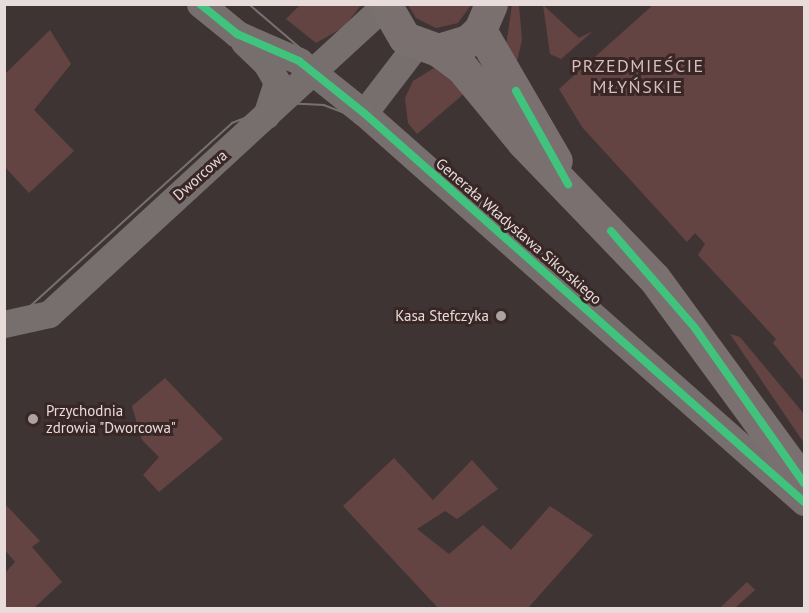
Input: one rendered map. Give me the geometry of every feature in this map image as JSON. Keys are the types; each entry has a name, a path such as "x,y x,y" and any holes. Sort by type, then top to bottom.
{"street":[{"name":"Generała Władysława Sikorskiego","path":"200,4 226,26 312,71 364,113 804,502"},
{"path":"385,5 395,29 464,69 523,142 568,184 654,278 747,401 804,483"},
{"name":"Dworcowa","path":"4,324 49,314 385,5"},
{"path":"364,113 427,47 453,48 486,17 568,184"},
{"path":"226,26 275,77 276,94 263,118"}],"shaded area":[{"path":"300,5 361,5 344,27 316,43 286,19"},
{"path":"408,5 471,5 458,23 436,28 416,18"},
{"path":"512,5 519,5 522,40 517,61 506,46"},
{"path":"543,5 579,38 593,31 561,59 550,54"},
{"path":"653,5 804,5 804,381 773,343 776,339 698,255 705,244 695,233 687,242 582,127 559,89"},
{"path":"50,30 71,64 34,110 74,151 29,193 5,167 5,74"},
{"path":"434,68 466,92 417,134 408,123 405,98 413,81"},
{"path":"730,334 740,337 804,414 804,443"},
{"path":"165,378 223,439 159,492 143,475 159,457 142,440 132,406"},
{"path":"394,458 433,500 472,460 498,489 457,519 445,511 417,529 449,554 483,525 511,550 550,506 593,535 528,608 438,608 343,506"},
{"path":"5,504 40,541 32,547 62,582 34,608 5,608 5,573 15,562 5,550"},
{"path":"747,582 755,590 735,608 720,608"}],"tram line":[{"path":"221,4 406,157 804,512"},
{"path":"249,4 572,280 804,490"},
{"path":"4,330 232,123 284,103 324,105 353,116"}],"cycle path":[{"path":"200,4 237,34 299,61 364,113 804,502"},
{"path":"516,91 568,184"},
{"path":"611,231 695,328 804,483"}],"place":[{"name":"Kasa Stefczyka","path":"501,316"},
{"name":"Przychodnia zdrowia \"Dworcowa\"","path":"33,419"}],"district":[{"name":"PRZEDMIEŚCIE MŁYŃSKIE","path":"638,77"}]}
